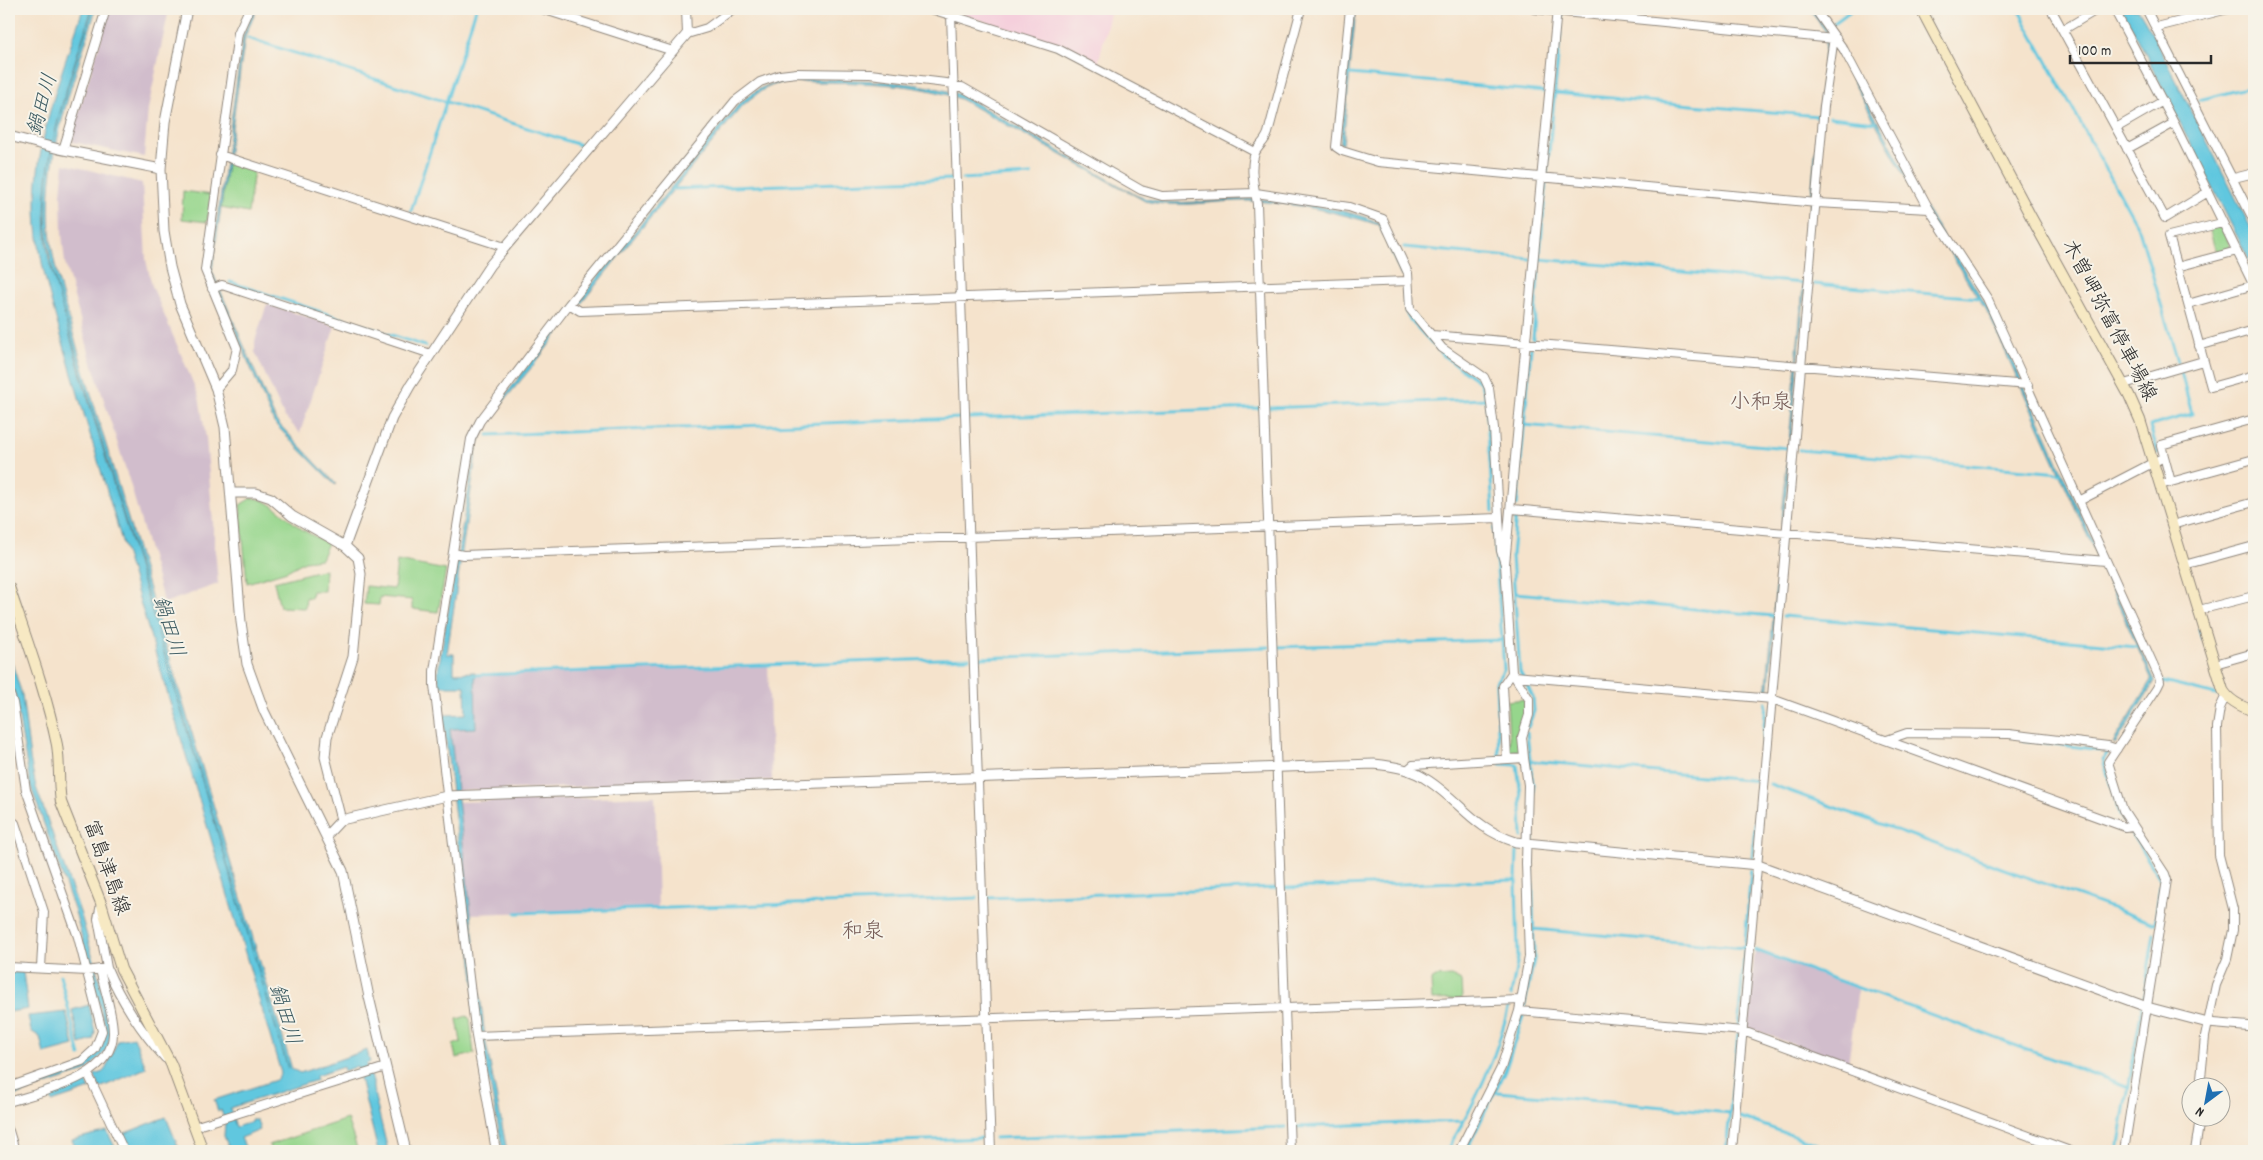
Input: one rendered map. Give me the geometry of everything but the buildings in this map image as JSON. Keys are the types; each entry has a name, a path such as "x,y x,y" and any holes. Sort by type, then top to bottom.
{"main road":[{"name":"木曽岬弥富停車場線","path":"1921,9 2026,207 2124,384 2140,420 2226,696"},
{"name":"富島津島線","path":"9,587 42,689 57,746 59,789 62,802 101,903 121,969 171,1064 203,1151"},
{"path":"2226,696 2254,711"}],"street":[{"path":"61,149 106,9"},
{"path":"187,9 165,122 161,169 164,231 170,267 180,304 216,390 225,426 241,622 247,664 264,711 343,871 406,1151"},
{"path":"216,390 232,370 237,348 216,287 205,270 224,156 238,33 249,9"},
{"path":"542,9 673,51"},
{"path":"686,9 687,34"},
{"path":"345,546 392,418 431,354 490,265 687,34 706,28 733,9"},
{"path":"931,9 1058,49 1255,152"},
{"path":"1290,1151 1260,287 1256,198 1252,184 1255,152 1265,143 1301,9"},
{"path":"1350,9 1336,147 1342,151 1378,162 1813,202 1926,209"},
{"path":"1534,9 1825,37 1834,40"},
{"path":"1815,9 1834,40 1926,209 1987,298 2024,386 2079,501 2102,561 2160,682 2108,762 2123,810 2167,880 2144,1005 2124,1151"},
{"path":"2051,9 2165,218 2208,192"},
{"path":"2063,30 2098,9"},
{"path":"2114,9 2174,122 2254,286 2188,304"},
{"path":"2146,9 2234,178 2254,221"},
{"path":"2157,27 2228,9"},
{"path":"1505,564 1512,509 1557,10"},
{"path":"951,15 991,1151"},
{"path":"1732,1151 1758,866 1813,202 1834,40"},
{"path":"496,1151 452,796 434,671 457,554 468,451 476,429 571,305 735,101 751,87 770,78 797,73 870,74 954,90 962,88 1141,190 1162,196 1256,198 1349,207 1383,219 1408,273 1410,309 1442,348 1478,373 1487,382 1494,428 1501,551 1505,564 1517,676 1529,699 1529,715 1522,737 1528,785 1528,845 1526,863 1529,957 1519,1011 1501,1068 1459,1151"},
{"path":"2116,128 2163,101"},
{"path":"2127,149 2174,122"},
{"path":"9,136 61,149 161,169"},
{"path":"224,156 505,248"},
{"path":"2234,178 2254,173"},
{"path":"2222,222 2169,236 2211,386 2254,375"},
{"path":"2177,267 2236,250"},
{"path":"571,305 580,311 1408,281"},
{"path":"216,287 431,354"},
{"path":"2199,346 2254,330"},
{"path":"1432,335 2024,386"},
{"path":"2124,384 2203,361"},
{"path":"2171,482 2161,445 2254,419"},
{"path":"2079,501 2164,458"},
{"path":"2160,485 2254,460"},
{"path":"231,493 256,493 271,498 299,520 345,546 358,558 361,574 353,657 327,737 326,758 341,820"},
{"path":"2172,525 2254,502"},
{"path":"1512,509 2102,561"},
{"path":"457,554 1498,518"},
{"path":"2184,566 2254,546"},
{"path":"2199,610 2254,596"},
{"path":"2215,664 2254,653"},
{"path":"1507,759 1504,686 1517,676 1772,699 2125,827 2132,826"},
{"path":"9,692 26,790 78,936 102,1031 95,1049 82,1061 9,1087"},
{"path":"2201,1078 2208,1023 2216,985 2227,959 2234,930 2233,909 2219,855 2217,727 2220,708 2226,696"},
{"path":"1887,740 1907,733 2009,734 2108,746 2117,749"},
{"path":"1407,770 1413,765 1524,758"},
{"path":"326,836 341,820 452,796 1374,764 1407,770 1428,780 1485,829 1506,839 1528,845 1758,866 2144,1005 2208,1023 2254,1027"},
{"path":"15,823 44,912 41,968"},
{"path":"9,1102 88,1074 107,1055 112,1040 112,1021 102,969 98,918 101,903"},
{"path":"9,967 87,971 102,969"},
{"path":"102,969 153,1045 171,1064"},
{"path":"481,1036 1521,1000"},
{"path":"1519,1011 1743,1031 2070,1151"},
{"path":"194,1127 358,1074 386,1067"},
{"path":"88,1074 124,1151"},
{"path":"2196,1151 2199,1128"},
{"path":"9,1131 15,1151"}],"shaded area":[{"path":"110,9 169,9 148,109 144,157 73,142 72,134"},
{"path":"945,9 1111,9 1098,64 1060,45"},
{"path":"64,164 142,183 146,260 152,286 199,397 206,438 218,584 164,603 130,483 90,356 65,263 61,194"},
{"path":"267,304 335,326 300,433 284,416 255,352 255,341"},
{"path":"768,665 772,780 456,791 450,728 476,727 475,675"},
{"path":"655,796 658,909 471,914 458,802"},
{"path":"1755,950 1858,988 1848,1065 1747,1027"}],"green space":[{"path":"227,162 254,170 248,213 221,208"},
{"path":"183,191 212,195 207,222 182,219"},
{"path":"2221,227 2231,247 2216,253 2209,228"},
{"path":"251,498 265,501 272,505 303,530 328,543 321,559 305,561 287,571 247,583 240,505"},
{"path":"397,561 446,570 438,612 412,609 412,600 380,597 379,605 364,604 366,586 394,589"},
{"path":"325,569 324,591 312,591 311,598 306,597 305,608 280,607 274,582"},
{"path":"1526,699 1527,714 1519,736 1522,755 1512,756 1510,753 1507,701"},
{"path":"1451,976 1461,981 1462,999 1432,1000 1431,980 1436,977"},
{"path":"467,1016 470,1019 474,1054 456,1058 453,1045 461,1042 457,1019"},
{"path":"347,1119 358,1151 271,1151 269,1145"}],"water":[{"path":"83,9 92,9 72,70 63,101 55,132 48,179 58,124 74,66 93,9 96,9 61,123 51,182 49,212 51,242 61,290 292,1069 300,1073 367,1050 370,1062 366,1064 373,1081 373,1089 388,1151 378,1151 357,1066 344,1071 343,1067 316,1076 317,1080 230,1108 236,1127 251,1122 251,1120 257,1120 260,1130 241,1138 247,1151 230,1151 224,1136 225,1122 221,1110 218,1111 214,1100 276,1080 281,1073 72,374 42,264 37,227 38,171 42,143 56,89","holes":["47,186 46,212 50,258 62,307 49,260 45,227","62,307 288,1068 80,372"]},
{"path":"254,9 257,9 245,36 212,271 276,421 335,485 274,423 210,271 243,36"},
{"path":"1354,9 1356,9 1343,144 1340,144"},
{"path":"1809,9 1813,9 1836,44 1923,204 1993,316 2155,681 2116,743 2113,743 2152,680 1990,317 1925,213 1831,41 1827,41 1768,695 1766,695 1826,32"},
{"path":"2121,9 2138,9 2151,31 2254,234 2254,270 2137,37"},
{"path":"794,79 879,81 921,85 961,95 1136,195 1148,199 1162,202 1191,202 1249,199 1298,203 1358,215 1382,226 1404,276 1401,276 1379,225 1316,209 1267,202 1238,201 1171,204 1145,201 960,99 944,94 892,85 794,82 777,84 767,88 742,106 614,262 504,401 481,437 477,449 447,654 454,654 454,673 475,672 476,728 450,729 485,1038 507,1151 503,1151 481,1039 443,715 466,714 465,686 439,686 438,671 477,440 493,411 574,306 739,104 764,87"},
{"path":"9,653 22,695 30,758 36,787 81,915 111,1030 107,1050 86,1071 9,1098 9,1093 57,1076 93,1058 102,1045 105,1026 76,915 30,784 17,707 9,673"},
{"path":"9,972 23,972 28,1009 9,1012"},
{"path":"89,1005 95,1032 93,1040 80,1044 72,1010"},
{"path":"66,1012 74,1046 44,1054 40,1037 31,1031 28,1016"},
{"path":"134,1037 146,1068 100,1088 94,1075 103,1072 106,1068 118,1040"},
{"path":"86,1080 90,1089 52,1102 48,1092"},
{"path":"166,1117 180,1151 130,1151 123,1134"},
{"path":"107,1131 117,1151 77,1151 72,1140"}],"waterway":[{"path":"411,211 476,9"},
{"path":"1833,24 1853,9"},
{"path":"2018,9 2139,229 2178,362"},
{"path":"1547,173 1562,15"},
{"path":"248,38 580,145"},
{"path":"1350,74 1545,92"},
{"path":"2199,100 2254,86"},
{"path":"1555,93 1818,116"},
{"path":"1830,117 1875,122"},
{"path":"962,179 1031,175"},
{"path":"674,189 953,179"},
{"path":"1533,339 1546,181"},
{"path":"1404,247 1530,259"},
{"path":"1540,259 1803,283"},
{"path":"230,282 425,346"},
{"path":"1814,284 1980,298"},
{"path":"1404,290 1406,312 1411,321 1445,357 1480,382 1486,399 1493,511"},
{"path":"1517,505 1531,348"},
{"path":"2158,453 2150,426 2192,414 2181,372"},
{"path":"1268,408 1486,399"},
{"path":"969,418 1260,408"},
{"path":"488,435 962,418"},
{"path":"1524,425 1788,448"},
{"path":"1799,450 2060,473"},
{"path":"1516,514 1512,556 1520,672 1533,697 1534,711 1528,727"},
{"path":"1494,528 1504,669 1496,682 1499,756"},
{"path":"1515,593 1773,616"},
{"path":"1783,616 2137,647"},
{"path":"2199,629 2202,639"},
{"path":"1276,647 1502,640"},
{"path":"979,658 1269,647"},
{"path":"475,675 969,658"},
{"path":"2163,682 2216,695"},
{"path":"1752,860 1766,703"},
{"path":"1527,733 1533,786 1533,840"},
{"path":"2023,740 2109,751 2103,759 2119,813 2124,822"},
{"path":"1532,761 1759,781"},
{"path":"1500,764 1517,765 1521,796 1522,837"},
{"path":"1770,784 2153,923"},
{"path":"2131,833 2161,880 2155,923"},
{"path":"1511,995 1518,958 1517,851"},
{"path":"1524,1008 1534,959 1532,851"},
{"path":"1738,1027 1751,870"},
{"path":"1284,888 1516,880"},
{"path":"986,898 1277,888"},
{"path":"516,913 977,898"},
{"path":"1533,929 1745,948"},
{"path":"2118,1151 2154,934"},
{"path":"1755,950 2129,1087"},
{"path":"60,975 80,1056"},
{"path":"1446,1151 1484,1081 1509,1005"},
{"path":"1466,1151 1505,1071 1523,1016"},
{"path":"1726,1151 1738,1034"},
{"path":"1498,1092 1730,1113"},
{"path":"1740,1117 1836,1151"},
{"path":"1294,1127 1463,1121"},
{"path":"995,1138 1286,1127"},
{"path":"610,1151 986,1138"}],"district":[{"name":"小和泉","path":"1761,404"},
{"name":"和泉","path":"863,933"}],"water label":[{"name":"鍋田川","path":"44,105"},
{"name":"鍋田川","path":"167,627"},
{"name":"鍋田川","path":"283,1015"}]}
